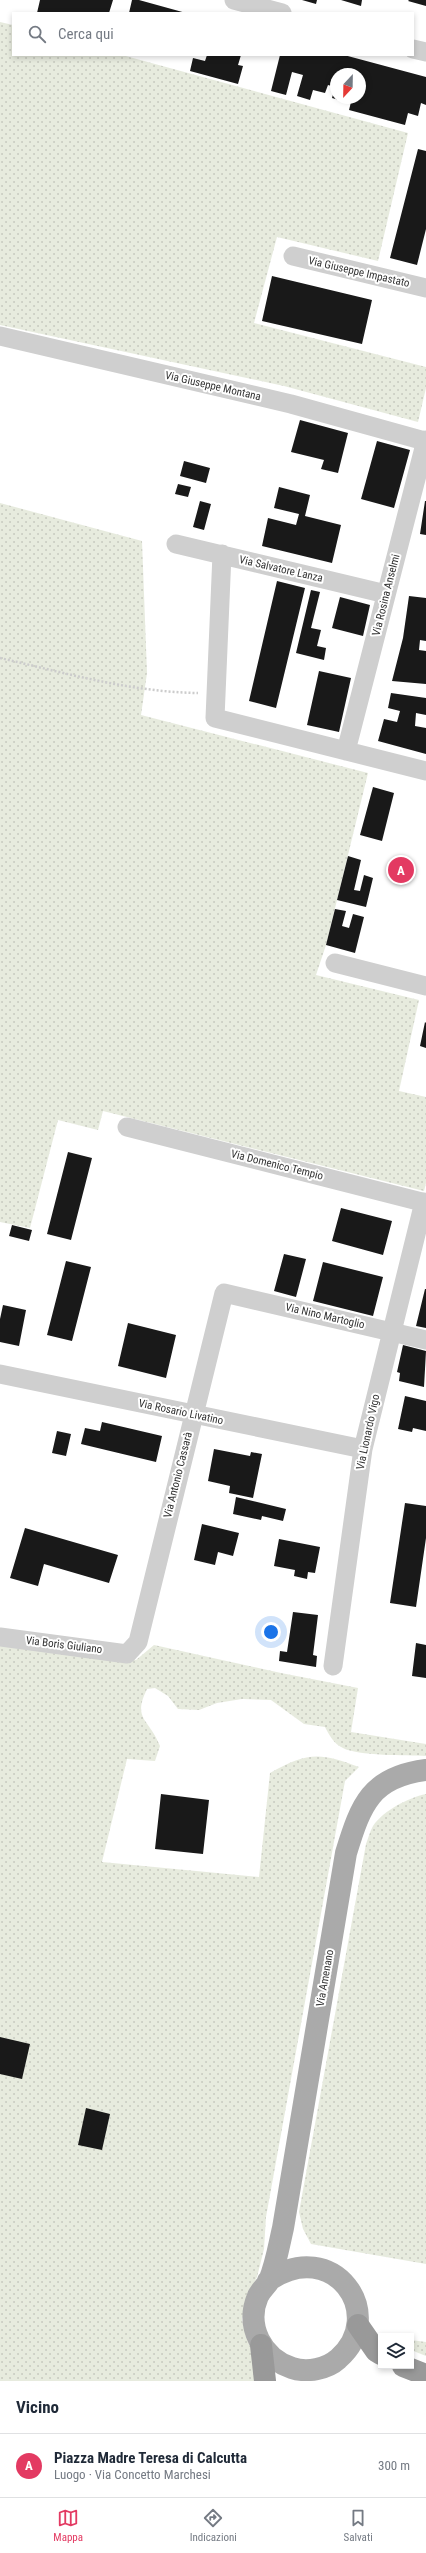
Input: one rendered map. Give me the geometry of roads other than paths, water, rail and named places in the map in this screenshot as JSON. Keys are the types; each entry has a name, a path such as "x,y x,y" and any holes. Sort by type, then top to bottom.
{"highway":[{"path":"358,2325 378,2352"},
{"path":"261,2345 265,2381"},
{"path":"410,2369 426,2376"}],"main road":[{"name":"Via Amenano","path":"268,2281 283,2228 345,1860 356,1822 374,1791 389,1779 408,1773 426,1770"},
{"path":"283,2228 291,2246 309,2266"},
{"path":"309,2266 326,2270 340,2279 351,2292 357,2308 358,2325 354,2338 347,2350 337,2360 302,2375 270,2356 261,2345 255,2329 254,2312 258,2295 268,2281 282,2271 296,2267 309,2266"},
{"path":"331,2381 337,2360"}],"street":[{"path":"234,0 278,12"},
{"path":"414,49 426,52"},
{"name":"Via Giuseppe Impastato","path":"292,256 426,288"},
{"name":"Via Giuseppe Montana","path":"0,336 290,404 426,440"},
{"name":"Via Rosina Anselmi","path":"346,751 386,594 422,475 426,440"},
{"name":"Via Salvatore Lanza","path":"176,544 386,594"},
{"path":"222,554 215,718 426,771"},
{"path":"335,963 426,986"},
{"name":"Via Domenico Tempio","path":"127,1127 425,1202"},
{"name":"Via Lionardo Vigo","path":"333,1666 363,1449 391,1332 425,1202"},
{"name":"Via Nino Martoglio","path":"224,1293 426,1340"},
{"name":"Via Antonio Cassarà","path":"127,1654 138,1642 192,1414 224,1293"},
{"name":"Via Rosario Livatino","path":"0,1374 363,1449"},
{"name":"Via Boris Giuliano","path":"0,1637 127,1654"}],"place":[{"name":"Piazza Madre Teresa di Calcutta","path":"401,870"}]}
